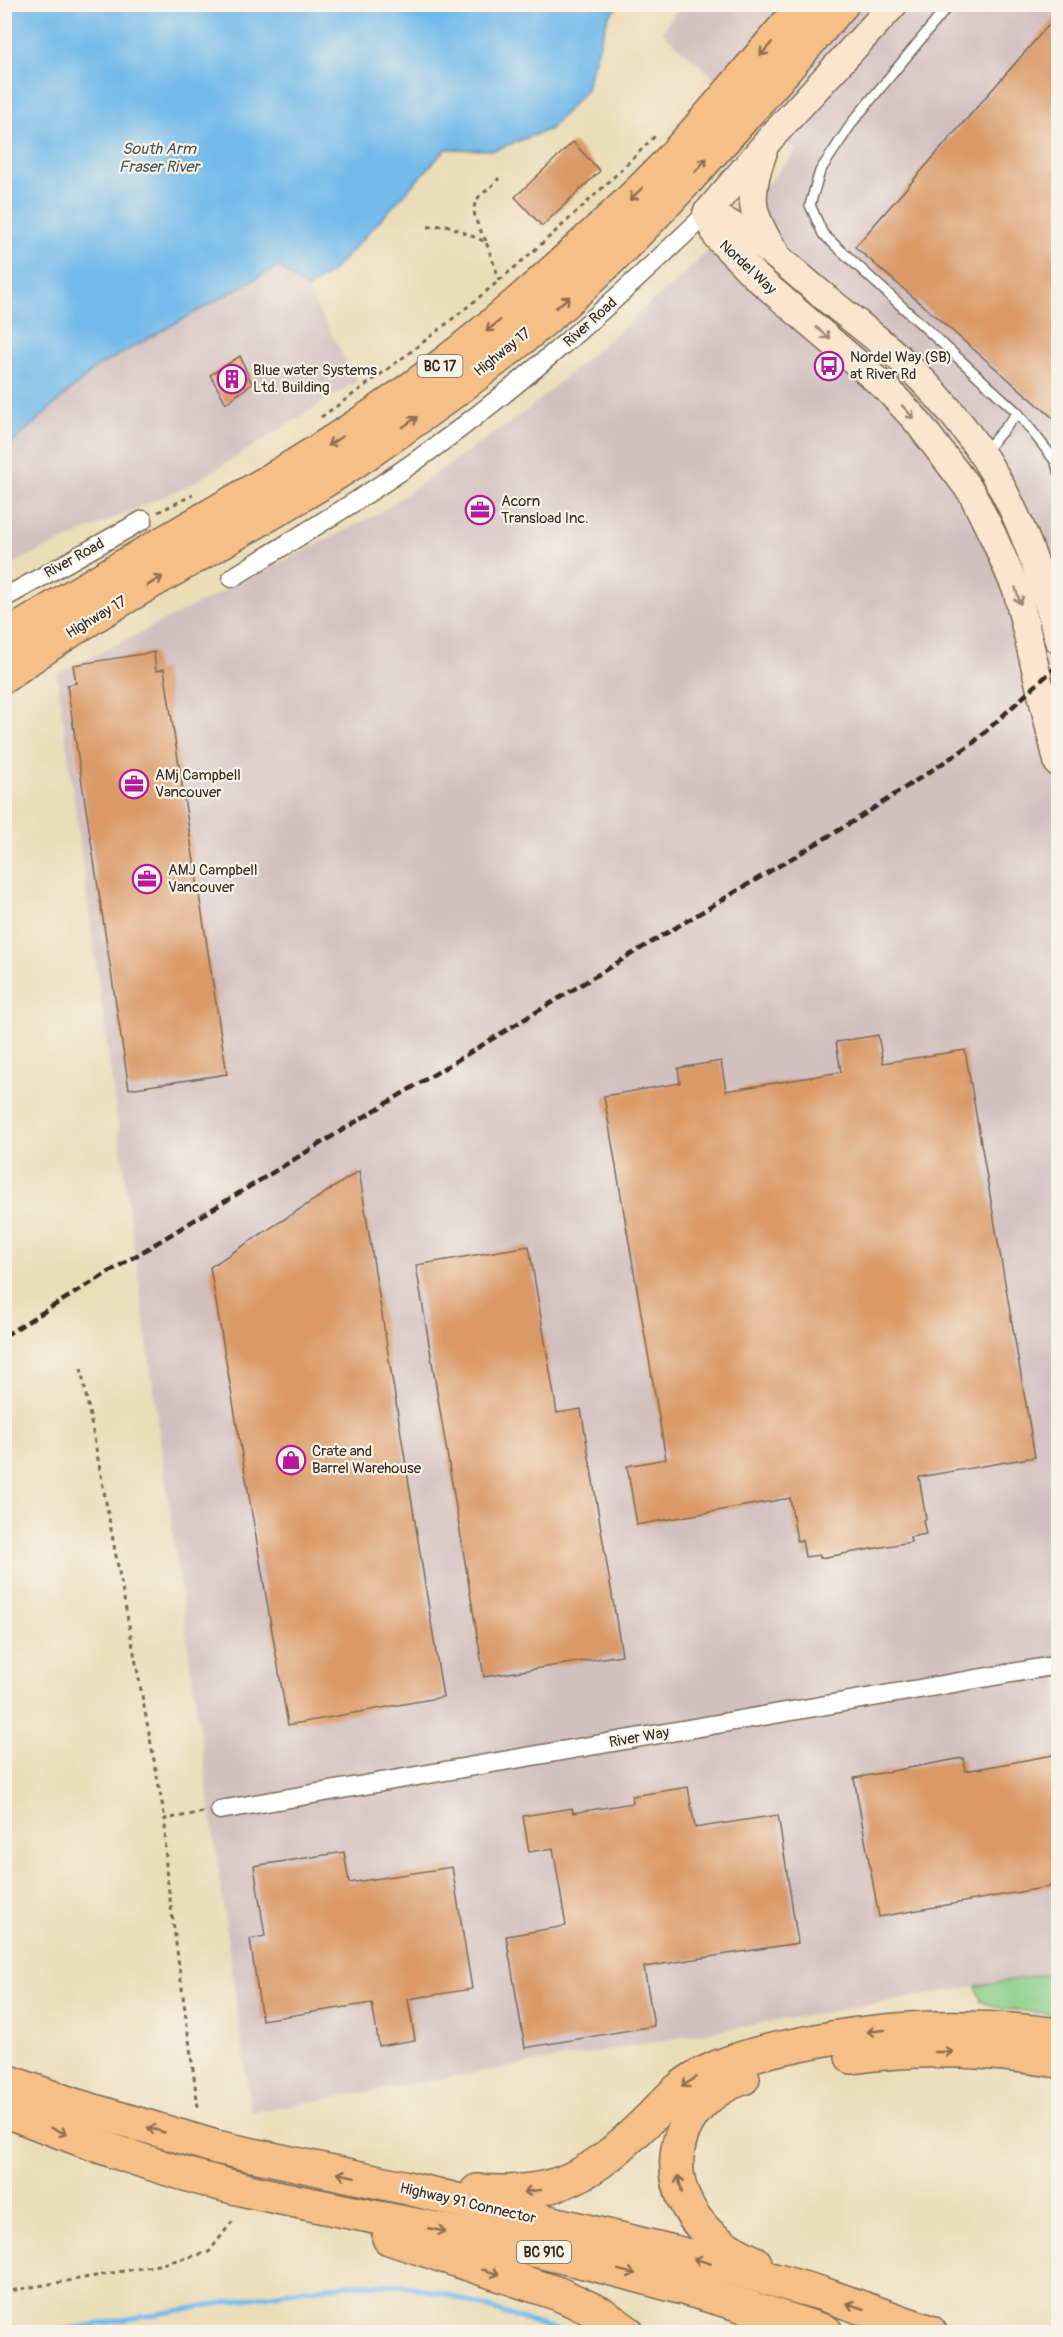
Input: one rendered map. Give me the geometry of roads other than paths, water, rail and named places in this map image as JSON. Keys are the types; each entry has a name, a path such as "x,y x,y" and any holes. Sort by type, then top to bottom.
{"highway":[{"name":"Highway 17","path":"4,639 348,433 469,345 514,309 672,158 805,4"},
{"name":"Highway 17","path":"4,676 69,633 279,508 369,451 505,350 579,289 687,181 842,4"},
{"name":"BC 17","path":"4,695 69,633"},
{"path":"403,2187 506,2193 544,2189 564,2183 598,2164 618,2149 670,2096 688,2082 717,2067 777,2049 854,2034 907,2029 979,2028 1059,2035"},
{"path":"820,2293 737,2254 710,2236 693,2216 680,2184 678,2150 686,2123 705,2098 722,2086 741,2079 786,2067 857,2056 914,2051 976,2052 1059,2061"},
{"name":"Highway 91 Connector","path":"4,2080 71,2104 227,2150 403,2187 674,2252 820,2293 930,2332"},
{"name":"Highway 91 Connector","path":"4,2110 118,2153 256,2193 523,2247 602,2266 676,2285 826,2332"},
{"path":"256,2193 559,2294 602,2314 627,2332"}],"street":[{"name":"River Road","path":"232,578 389,479 445,440 565,345 707,213 767,143 894,4"},
{"path":"767,143 753,189 755,214 759,227 782,262"},
{"name":"Nordel Way","path":"707,213 729,222 782,262 909,367 959,421 996,473 1023,529 1040,573 1059,639"},
{"name":"Nordel Way","path":"707,213 717,237 754,275 887,389 941,451 972,493 1017,591 1059,763"},
{"path":"941,451 954,452 965,459 983,485 1023,564 1040,573"},
{"name":"River Road","path":"4,598 143,520"},
{"name":"River Way","path":"220,1810 1059,1665"}],"lane":[{"path":"950,4 854,120 820,171 810,204 823,234 1018,413 1058,465"},
{"path":"982,454 1018,413"}],"water":[{"name":"South Arm Fraser River","path":"5,4 619,5 608,17 585,91 550,129 495,150 446,149 333,271 307,289 278,266 95,368 5,449"}],"waterway":[{"path":"51,2332 306,2289 359,2284 400,2285 442,2293 562,2332"}],"railway":[{"path":"4,1336 854,821 972,744 1058,665"}],"place":[{"name":"Nordel Way (SB) at River Rd","path":"829,366"},
{"name":"Blue water Systems Ltd. Building","path":"232,379"},
{"name":"Acorn Transload Inc.","path":"480,510"},
{"name":"AMj Campbell Vancouver","path":"134,784"},
{"name":"AMJ Campbell Vancouver","path":"147,879"},
{"name":"Crate and Barrel Warehouse","path":"291,1460"}]}
